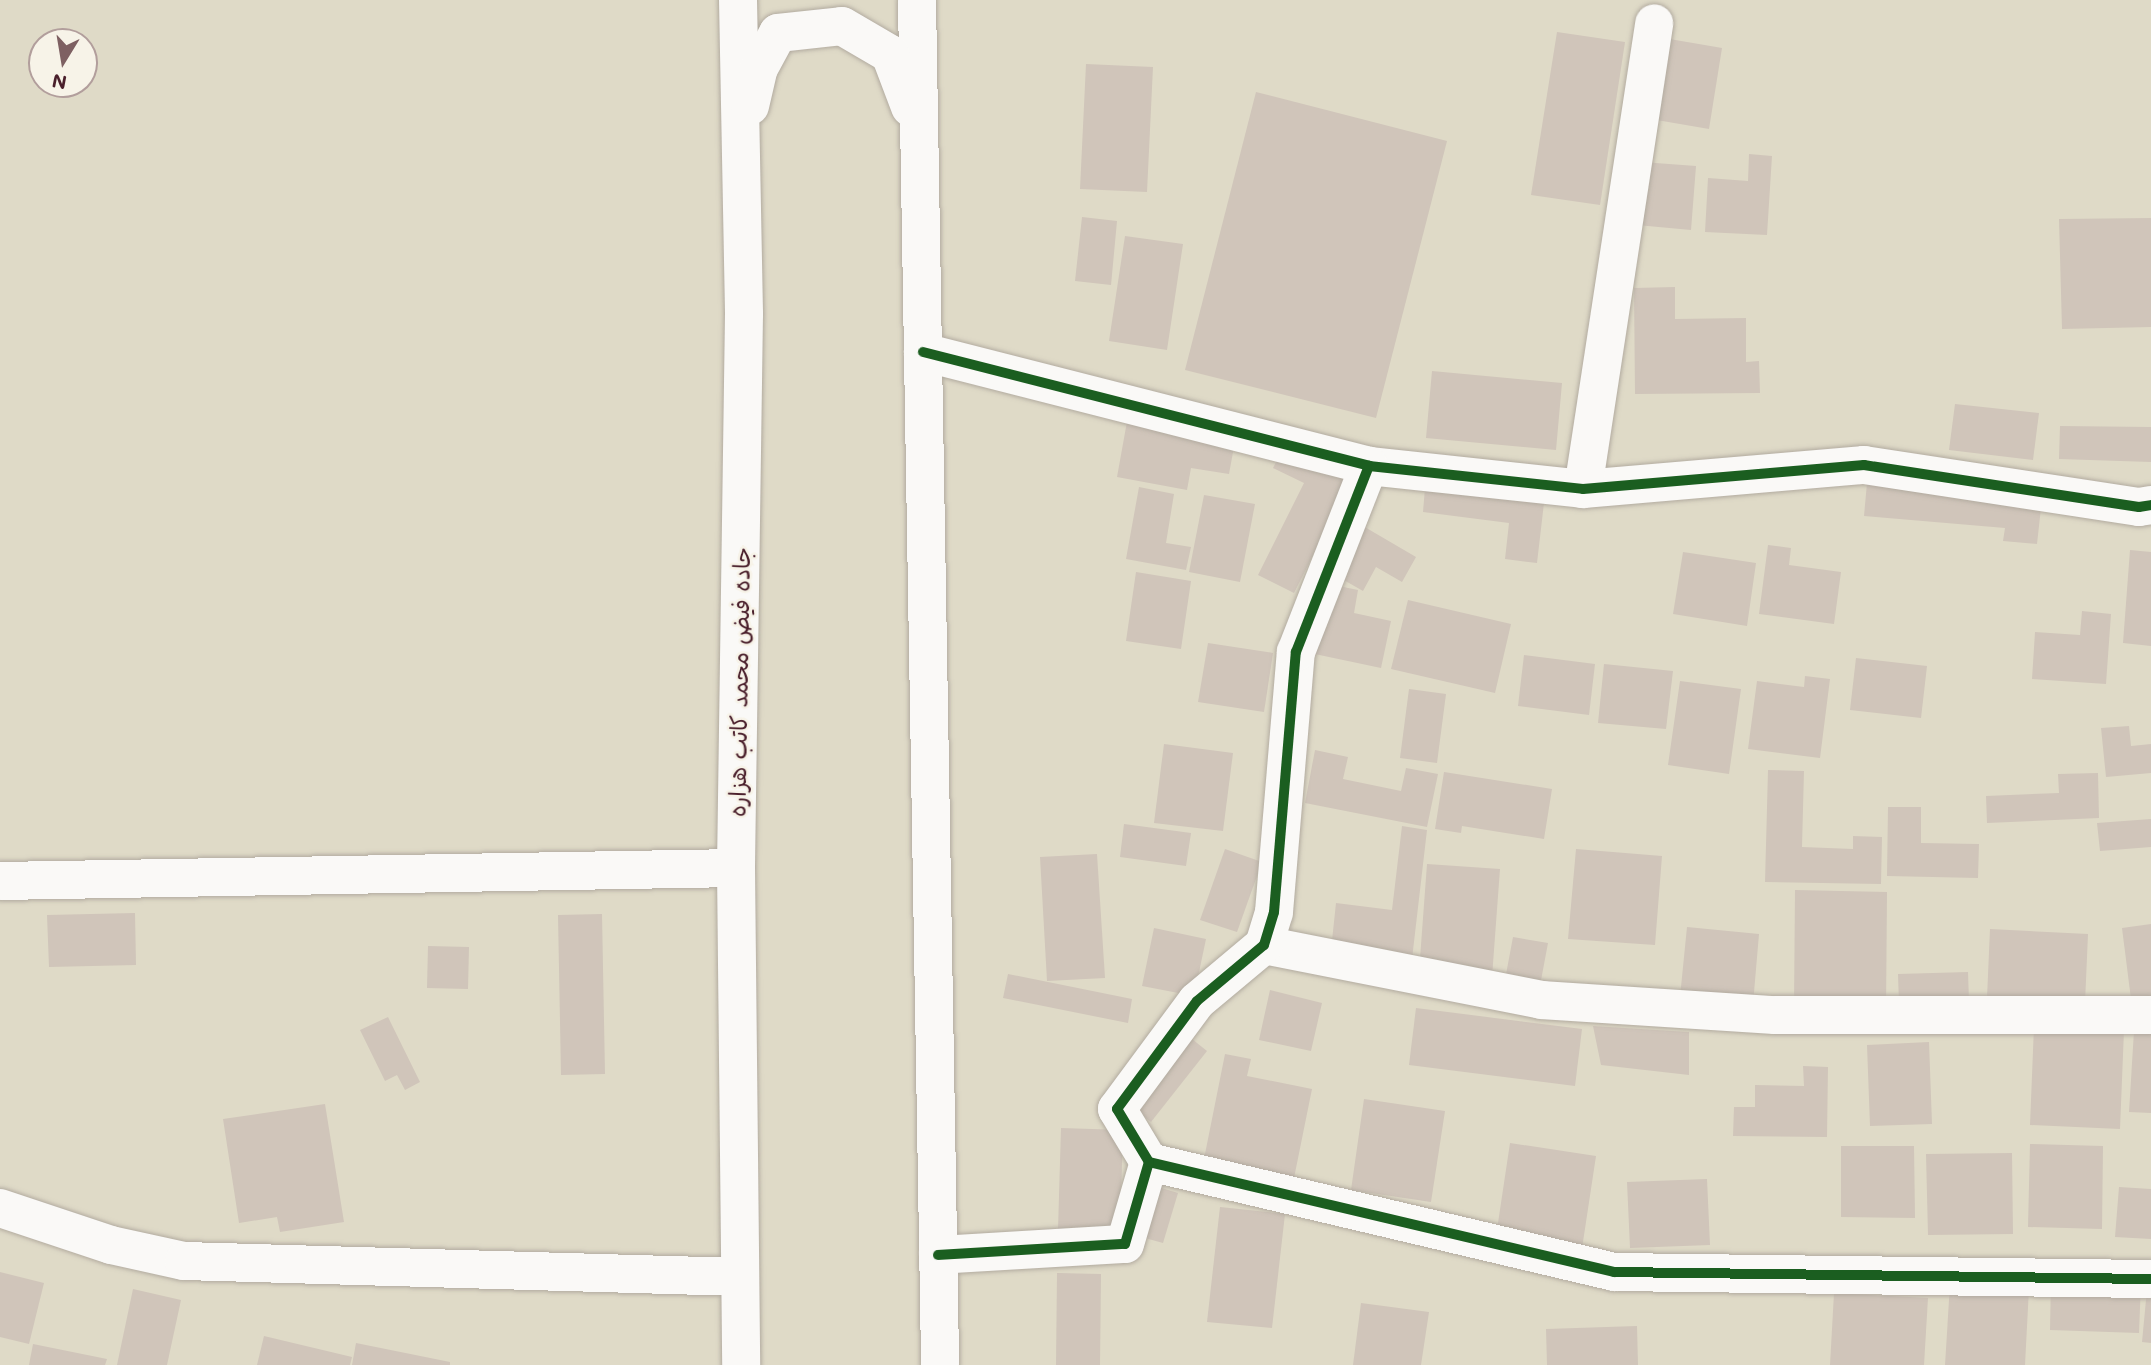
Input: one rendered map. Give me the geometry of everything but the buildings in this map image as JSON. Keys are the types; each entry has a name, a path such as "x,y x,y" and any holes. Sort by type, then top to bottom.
{"street":[{"name":"جاده فیض محمد کاتب هزاره","path":"738,0 744,314 736,868 741,1365"},
{"path":"918,0 940,1365"},
{"path":"1583,489 1654,23"},
{"path":"741,145 758,71 778,33 842,26 890,54 919,132"},
{"path":"923,352 1369,466 1583,489 1864,465 2139,507 2151,505"},
{"path":"1369,466 1296,652 1274,912 1264,945 1197,1001 1117,1108 1149,1162 1614,1272 2151,1279"},
{"path":"0,881 736,868"},
{"path":"1264,945 1541,1000 1775,1015 2151,1015"},
{"path":"938,1255 1125,1244 1149,1162"},
{"path":"0,1208 111,1245 184,1261 740,1277"}],"cycle path":[{"path":"923,352 1369,466 1583,489 1864,465 2139,507 2151,505"},
{"path":"938,1255 1125,1244 1149,1162 1117,1109 1197,1001 1264,945 1274,912 1296,652 1369,466"},
{"path":"1149,1162 1614,1272 2151,1279"}]}
